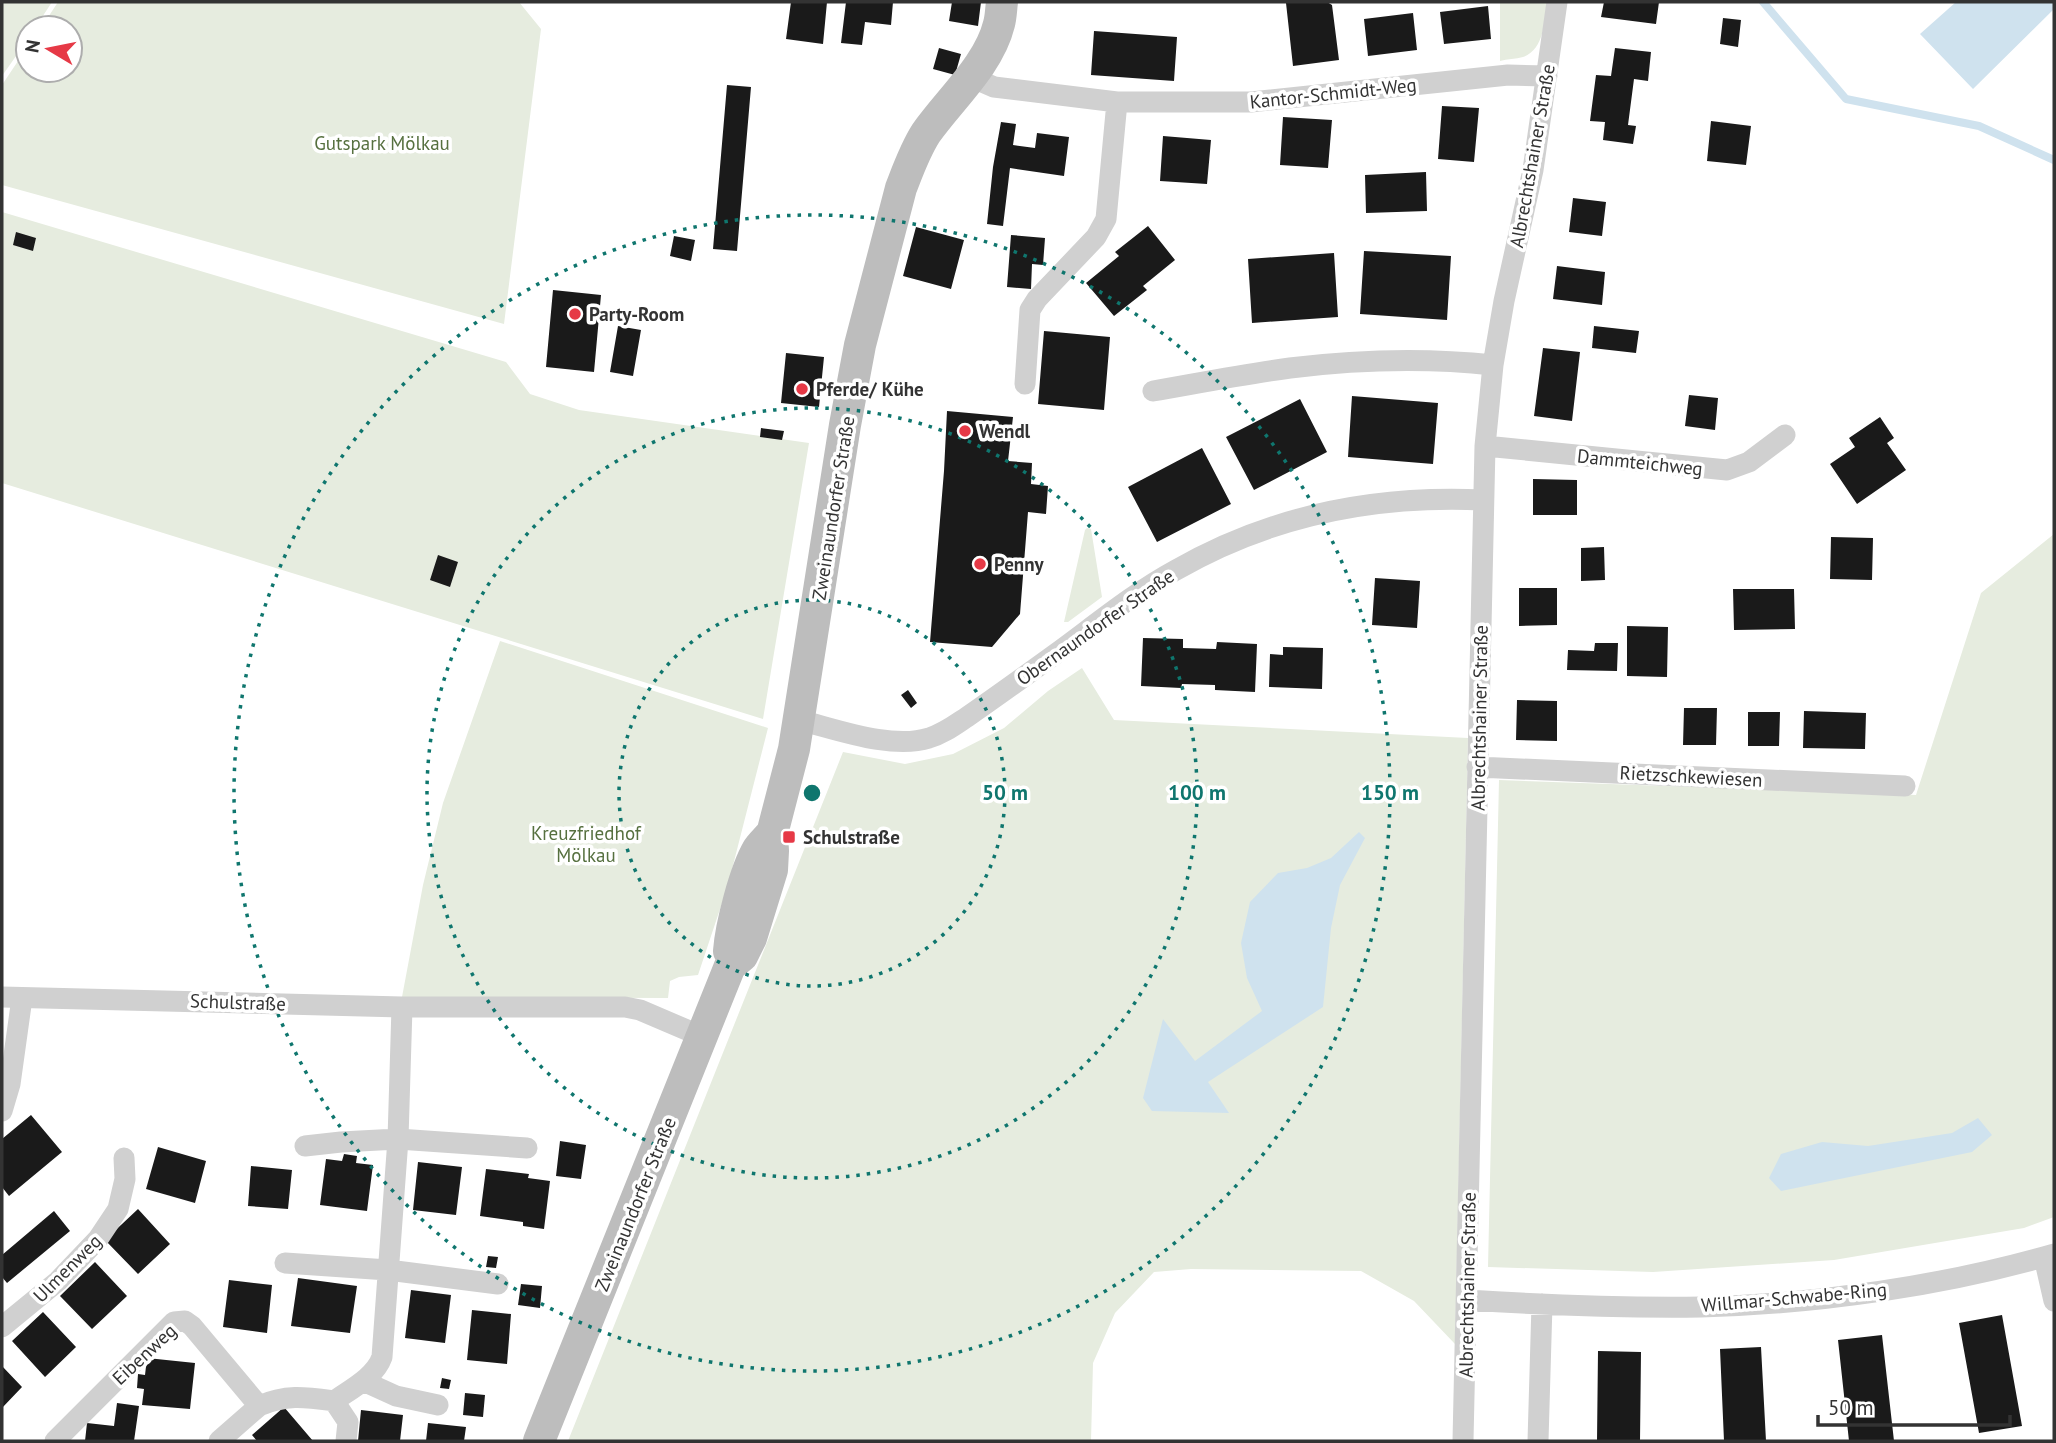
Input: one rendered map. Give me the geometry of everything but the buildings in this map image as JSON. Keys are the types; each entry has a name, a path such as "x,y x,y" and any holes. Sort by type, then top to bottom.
{"street":[{"name":"Zweinaundorfer Straße","path":"540,1441 730,966 729,948 743,890 758,848 772,834 799,720 860,345 901,188 910,163 925,135 971,77 992,42 999,24 1002,2"},
{"name":"Albrechtshainer Straße","path":"1463,1441 1485,446 1493,365 1504,301 1534,170 1557,2"},
{"name":"Kantor-Schmidt-Weg","path":"971,77 994,87 1118,102 1251,102 1508,75 1548,76"},
{"path":"1025,384 1030,310 1037,299 1096,237 1106,219 1118,102"},
{"path":"1153,391 1291,368 1372,362 1493,365"},
{"name":"Dammteichweg","path":"1485,446 1727,470 1749,462 1785,435"},
{"name":"Obernaundorfer Straße","path":"799,720 887,741 912,742 927,739 967,717 1141,591 1178,568 1246,536 1293,519 1329,510 1409,500 1483,500"},
{"name":"Rietzschkewiesen","path":"1477,767 1905,786"},
{"name":"Schulstraße","path":"2,1111 10,1084 12,998 402,1007 625,1007 640,1010 701,1036"},
{"path":"219,1441 259,1406 276,1398 306,1397 334,1401 363,1381 382,1357 398,1139 402,1007"},
{"path":"305,1146 398,1139 527,1148"},
{"name":"Ulmenweg","path":"2,1326 58,1281 98,1239 118,1209 125,1179 124,1158"},
{"name":"Willmar-Schwabe-Ring","path":"1467,1300 1702,1307 1816,1299 1933,1282 2049,1256 2054,1301"},
{"path":"285,1263 388,1270 498,1284"},
{"path":"1538,1441 1542,1304"},
{"name":"Eibenweg","path":"55,1441 174,1322 185,1321 192,1326 259,1406"},
{"path":"363,1381 396,1396 438,1405"},
{"path":"334,1401 348,1422 346,1441"}],"green space":[{"path":"2,2 52,2 44,14 14,14 14,59 2,76"},
{"name":"Gutspark Mölkau","path":"58,2 519,2 541,29 504,324 2,185 2,85 14,67 14,84 84,84 84,14 50,14"},
{"path":"1500,2 1547,2 1539,41 1530,53 1523,57 1500,61"},
{"path":"2,212 506,362 530,394 579,410 809,443 763,719 2,483"},
{"path":"1091,529 1102,597 1068,622 1064,622 1085,530"},
{"path":"2054,534 2054,1217 2024,1228 1834,1260 1653,1272 1488,1267 1499,780 1916,795 1981,593"},
{"name":"Kreuzfriedhof Mölkau","path":"500,641 768,728 728,885 698,975 670,981 668,998 402,997 423,885 443,803"},
{"path":"1082,668 1114,720 1468,738 1455,1344 1414,1301 1361,1271 1191,1269 1154,1272 1115,1313 1093,1363 1091,1441 568,1441 843,752 905,764 953,754 1004,728 1048,691"}],"water":[{"path":"1956,2 2054,2 2054,9 1973,89 1920,34"},
{"path":"1359,832 1365,838 1340,885 1331,928 1323,1007 1208,1082 1229,1113 1152,1111 1143,1098 1163,1019 1195,1061 1262,1011 1247,978 1241,943 1250,902 1278,873 1307,868 1331,858"},
{"path":"1978,1118 1992,1135 1972,1152 1781,1191 1769,1178 1781,1154 1822,1142 1868,1146 1952,1133"}],"waterway":[{"path":"1763,2 1846,99 1979,126 2054,160"}],"place":[{"name":"Party-Room","path":"575,314"},
{"name":"Pferde/ Kühe","path":"802,389"},
{"name":"Wendl","path":"965,431"},
{"name":"Penny","path":"980,564"},
{"name":"Schulstraße","path":"789,837"}]}
